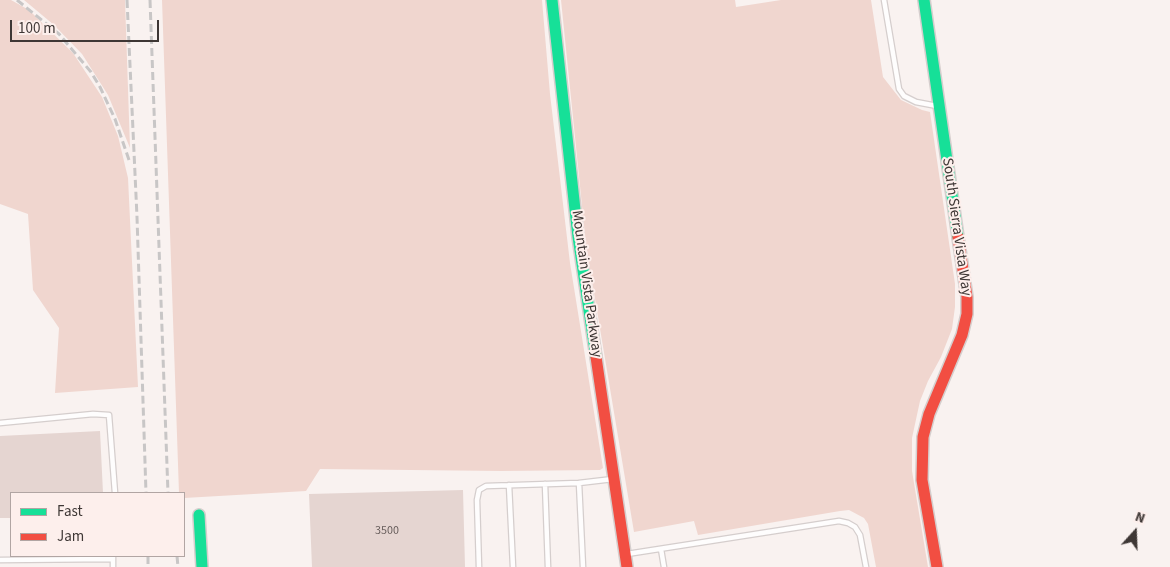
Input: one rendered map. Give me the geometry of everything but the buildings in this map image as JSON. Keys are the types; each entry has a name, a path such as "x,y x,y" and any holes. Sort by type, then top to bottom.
{"street":[{"name":"Mountain Vista Parkway","path":"552,0 578,237 627,567"},
{"name":"South Sierra Vista Way","path":"924,0 967,297 967,314 962,335 929,414 923,437 922,480 937,567"},
{"path":"199,515 202,567"}],"lane":[{"path":"884,0 899,89 904,96 916,102 939,106"},
{"path":"0,422 93,414 109,415 115,492"},
{"path":"479,567 477,500 479,490 486,486 579,483 614,479"},
{"path":"579,483 583,567"},
{"path":"545,484 548,567"},
{"path":"509,485 513,567"},
{"path":"625,554 838,521 855,527 860,535 866,567"},
{"path":"661,549 664,567"},
{"path":"0,560 113,558 113,567"}],"shaded area":[{"path":"0,0 11,0 29,10 73,53 102,97 118,136 128,178 138,387 55,393 59,328 33,290 28,214 0,204"},
{"path":"24,0 125,0 130,148 108,95 82,54 54,25"},
{"path":"162,0 542,0 550,94 570,263 603,468 600,470 501,471 320,469 306,491 185,498 185,492 179,492"},
{"path":"561,0 735,0 736,7 781,0 871,0 883,77 901,100 930,112 955,284 955,307 952,329 920,401 912,438 912,471 928,567 876,567 868,524 864,518 849,510 698,535 694,521 634,532 586,245"}],"railway":[{"path":"17,0 59,34 91,72 115,119 129,160"},
{"path":"127,0 137,217 146,492"},
{"path":"150,0 168,492"},
{"path":"148,557 148,567"},
{"path":"177,557 178,567"}],"traffic: fast":[{"path":"552,0 578,237 596,357"},
{"path":"924,0 958,237"},
{"path":"199,515 202,567"}],"traffic: jam":[{"path":"937,567 922,480 923,437 929,414 962,335 967,314 967,297 958,237"},
{"path":"596,357 627,567"}]}
